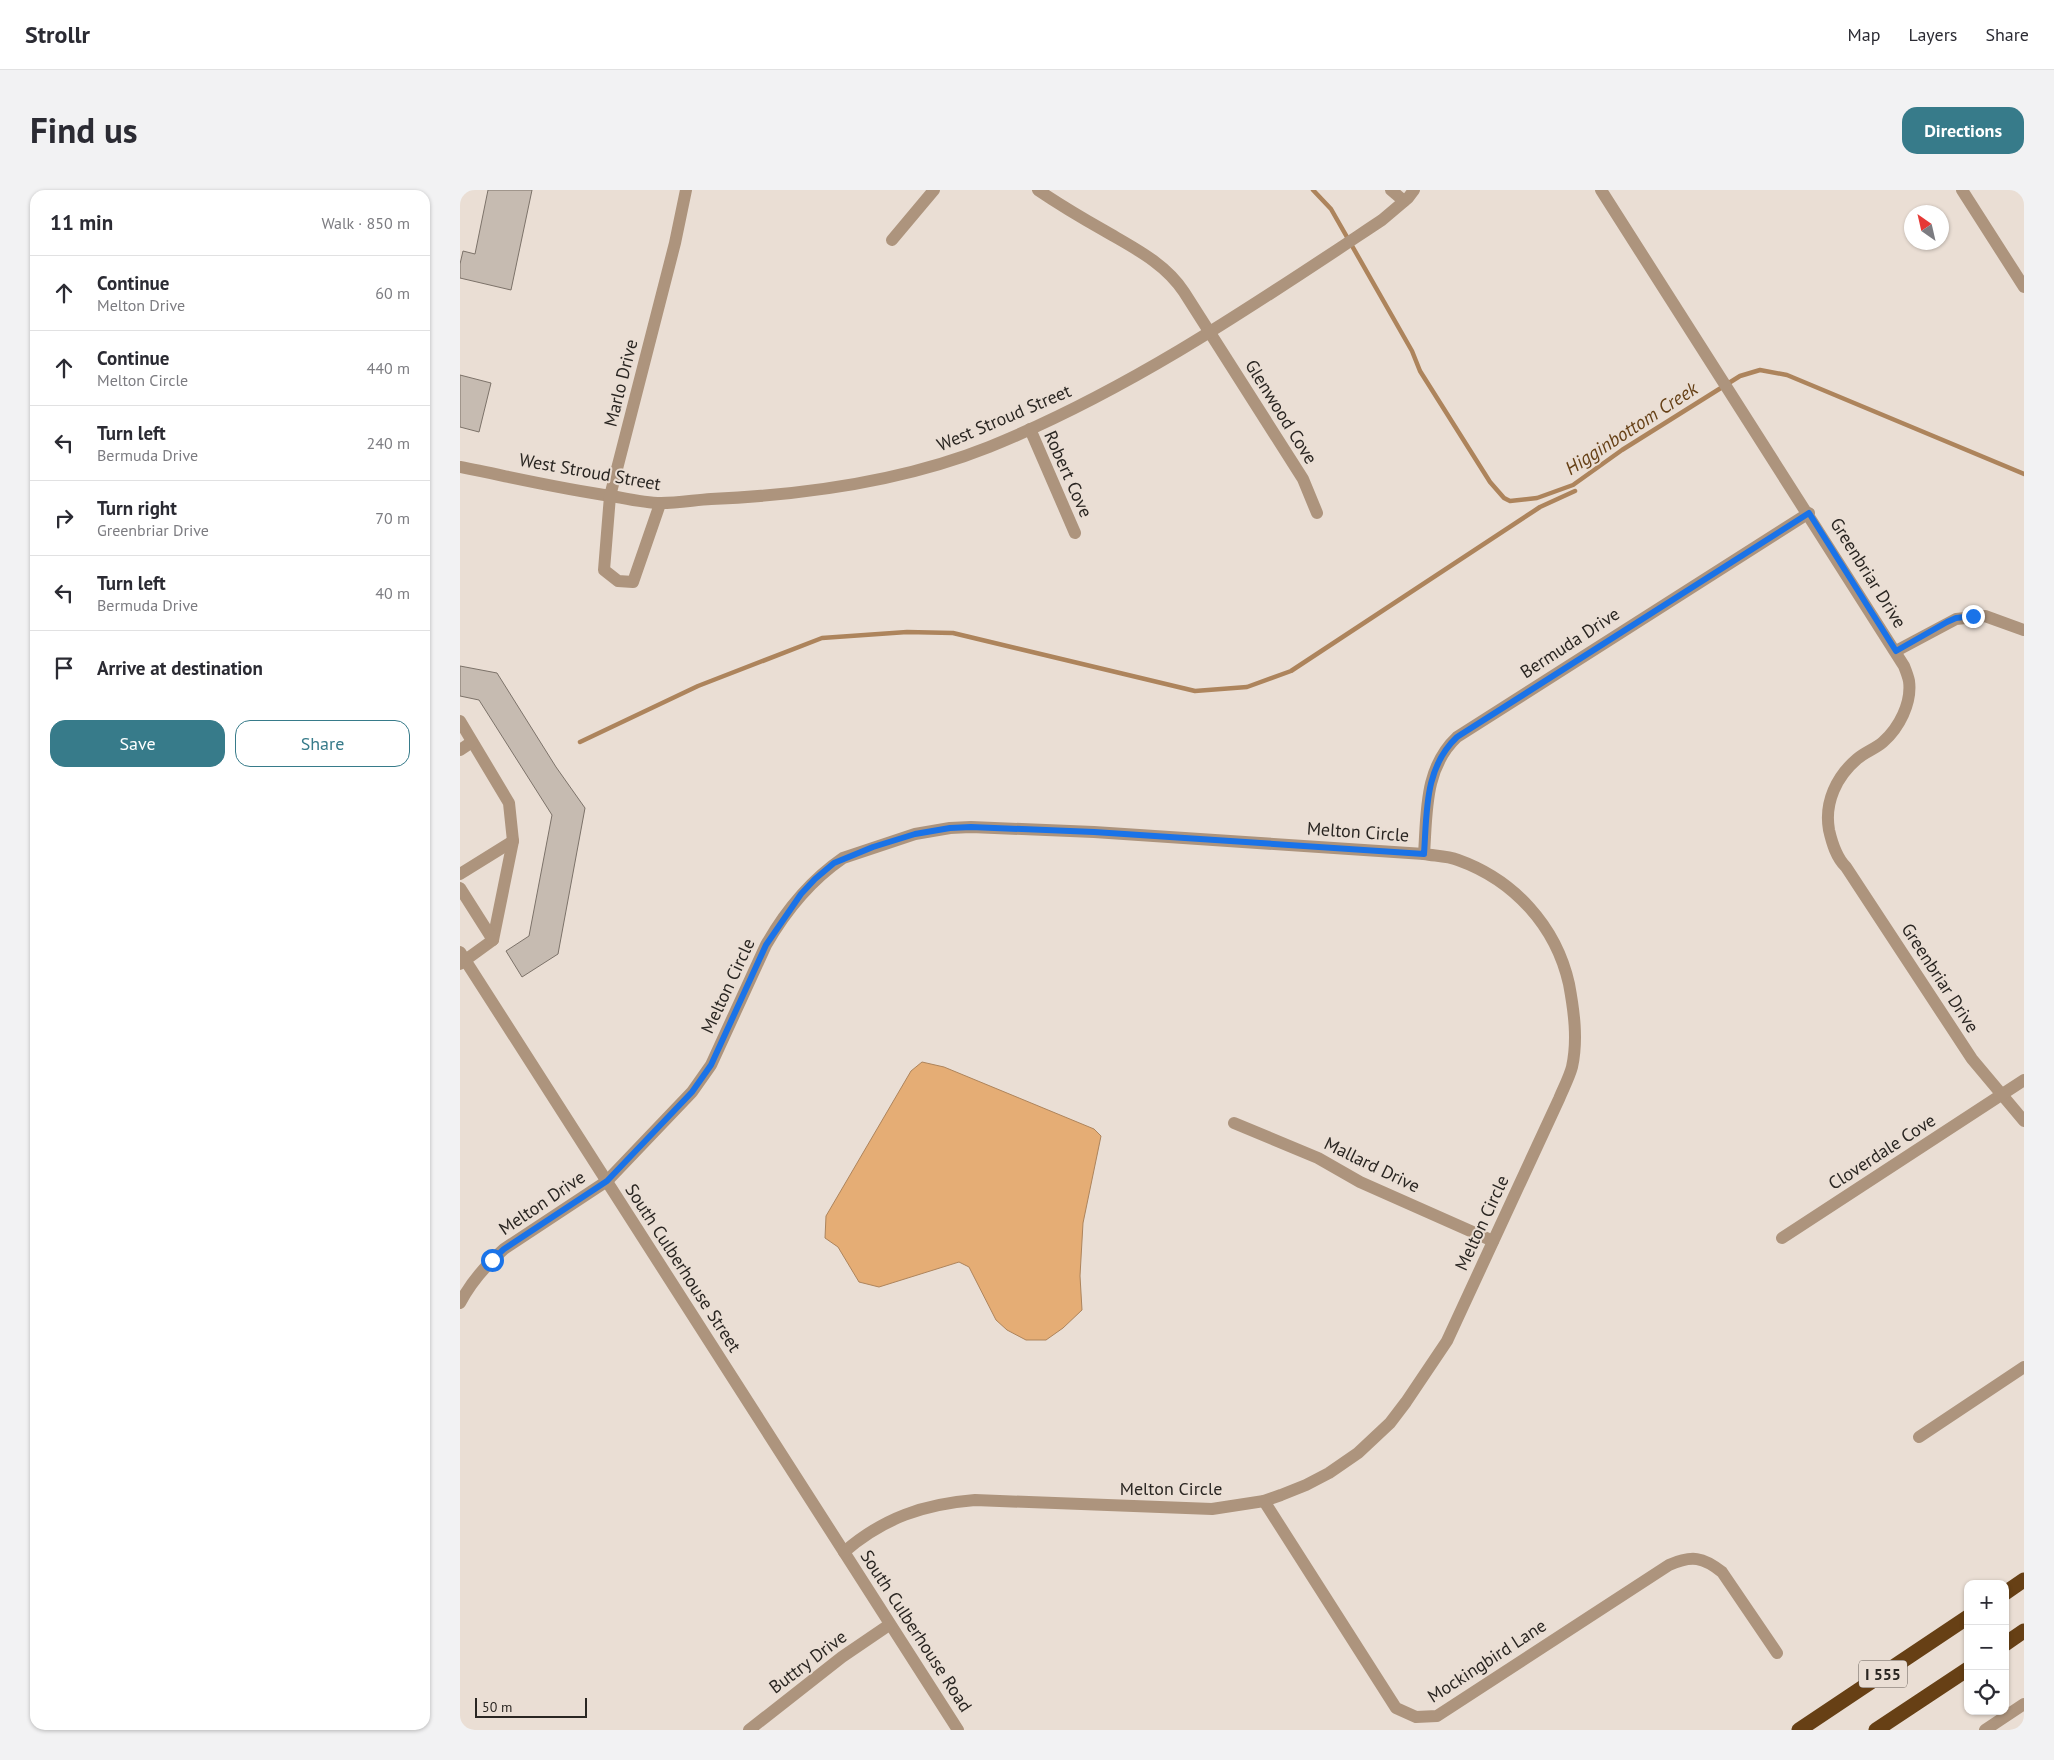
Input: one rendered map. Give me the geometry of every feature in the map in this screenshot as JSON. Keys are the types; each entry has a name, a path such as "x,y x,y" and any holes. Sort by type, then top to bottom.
{"highway":[{"path":"2009,1589 2024,1580"},
{"name":"I 555","path":"1798,1730 1964,1621"},
{"path":"2009,1641 2024,1631"},
{"name":"I 555","path":"1876,1730 1966,1670"}],"street":[{"name":"Marlo Drive","path":"660,504 633,582 618,581 604,570 610,496 675,243 686,190"},
{"path":"892,240 934,190"},
{"name":"Glenwood Cove","path":"1038,190 1064,208 1157,262 1180,285 1303,479 1317,513"},
{"path":"1391,190 1404,201"},
{"name":"West Stroud Street","path":"460,467 660,504 750,497 875,480 933,466 988,448 1030,430 1138,375 1210,332 1342,247 1382,220 1414,190"},
{"name":"Greenbriar Drive","path":"1602,190 1809,513 1904,666 1909,681 1904,710 1893,732 1882,743 1860,757 1844,772 1831,795 1829,805 1829,837 1840,861 1846,867 1972,1059 2024,1121"},
{"path":"1962,190 2024,287"},
{"name":"Robert Cove","path":"1030,430 1075,533"},
{"name":"Bermuda Drive","path":"1424,854 1430,781 1436,764 1457,737 1809,513"},
{"path":"1896,651 1956,618 1985,616 2024,630"},
{"path":"460,721 509,803 513,841 493,940 462,959"},
{"path":"460,750 472,742"},
{"name":"Melton Circle","path":"607,1181 692,1092 711,1065 776,927 815,879 843,858 915,834 950,828 971,827 1094,832 1424,854 1455,859 1481,869 1499,880 1524,901 1539,917 1564,965 1571,992 1575,1026 1572,1068 1447,1341 1406,1402 1390,1422 1358,1453 1329,1473 1306,1485 1264,1501 1212,1509 975,1500 954,1502 920,1508 888,1521 854,1542 844,1552"},
{"path":"460,874 513,841"},
{"path":"460,888 493,940"},
{"name":"South Culberhouse Street","path":"462,959 607,1181 844,1552"},
{"name":"Cloverdale Cove","path":"1782,1238 2024,1080"},
{"name":"Mallard Drive","path":"1234,1123 1318,1158 1360,1182 1493,1241"},
{"name":"Melton Drive","path":"460,1303 480,1272 504,1249 607,1181"},
{"path":"1919,1437 2024,1367"},
{"name":"Mockingbird Lane","path":"1264,1501 1396,1708 1416,1717 1437,1716 1669,1565 1682,1559 1692,1558 1710,1562 1722,1572 1777,1653"},
{"name":"South Culberhouse Road","path":"844,1552 958,1730"},
{"name":"Buttry Drive","path":"749,1730 842,1657 890,1625"},
{"path":"1989,1729 2024,1704"}],"shaded area":[{"path":"922,1062 944,1067 1094,1129 1101,1136 1083,1223 1080,1276 1082,1310 1063,1328 1046,1340 1026,1340 1007,1330 996,1320 969,1267 959,1262 879,1287 859,1282 838,1247 825,1238 826,1216 911,1071"}],"building":[{"path":"488,190 532,190 511,290 460,278 460,264 463,251 475,254"},
{"path":"460,375 491,383 479,432 460,427"},
{"path":"460,666 497,673 556,767 585,808 558,954 522,977 506,951 529,936 552,815 479,700 460,696"}],"waterway":[{"name":"Higginbottom Creek","path":"1313,190 1331,209 1412,351 1420,371 1490,482 1504,498 1510,501 1537,498 1573,485 1622,450 1740,376 1760,370 1787,375 2024,474"},
{"path":"580,742 698,686 822,638 907,632 953,633 1195,691 1247,687 1291,671 1540,507 1575,491"}],"route":[{"path":"492,1260 504,1249 607,1181 692,1092 711,1065 776,927 815,879 843,858 915,834 950,828 971,827 1094,832 1424,854 1430,781 1436,764 1452,741 1706,577 1809,513 1896,651 1947,622 1956,618 1973,616"}]}
